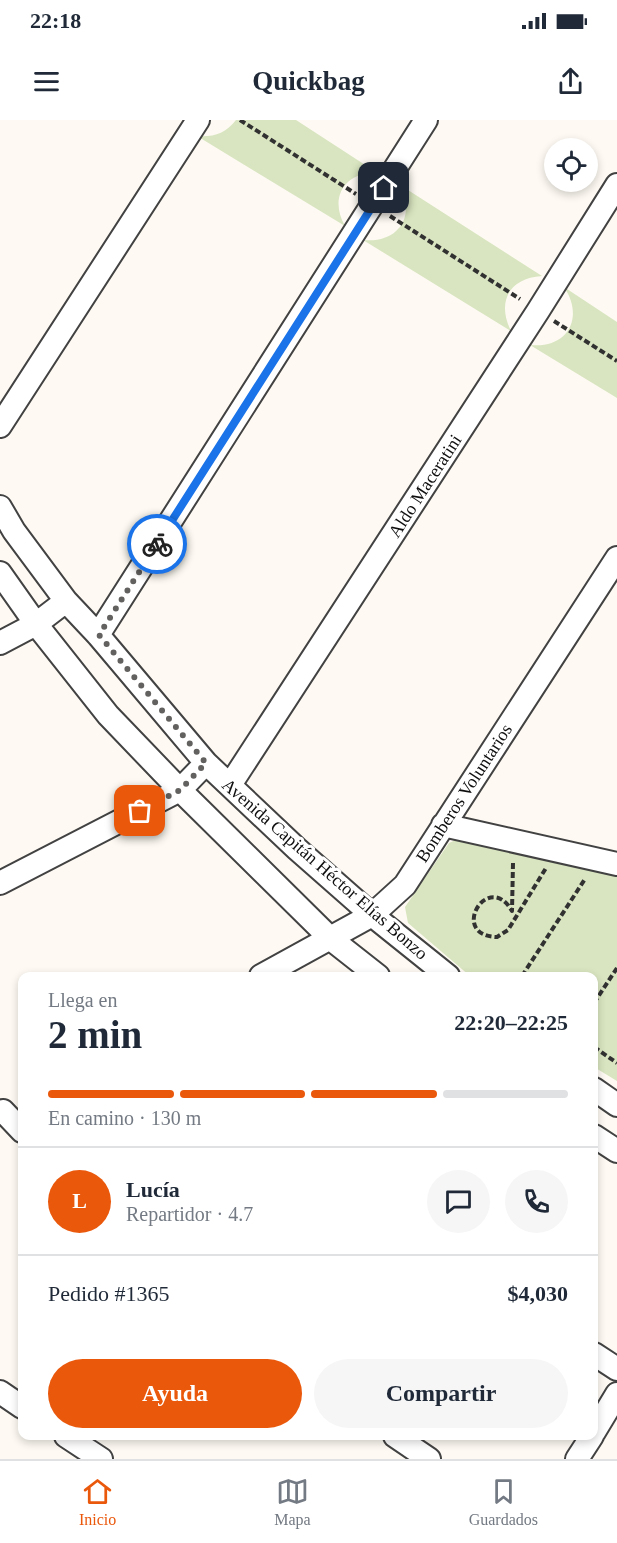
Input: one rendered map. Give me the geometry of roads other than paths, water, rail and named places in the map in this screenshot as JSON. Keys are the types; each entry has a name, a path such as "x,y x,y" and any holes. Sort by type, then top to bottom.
{"street":[{"path":"0,426 198,120"},
{"path":"99,635 426,120"},
{"name":"Aldo Maceratini","path":"230,785 538,311 617,185"},
{"name":"Avenida Capitán Héctor Elías Bonzo","path":"0,507 14,531 66,601 99,635 206,763 297,849 372,915 443,972"},
{"name":"Bomberos Voluntarios","path":"269,972 372,915 405,885 617,558"},
{"name":"Avenida Capitán Héctor Elías Bonzo","path":"0,573 36,624 108,715 180,790 331,939 373,972"},
{"path":"0,643 36,624 66,601"},
{"path":"0,883 180,790 206,763"},
{"path":"443,825 607,861"},
{"path":"598,1092 617,1106"},
{"path":"8,1108 18,1124"},
{"path":"598,1139 617,1151"},
{"path":"598,1357 617,1369"},
{"path":"598,1425 617,1394"},
{"path":"72,1440 101,1459"},
{"path":"401,1440 429,1459"},
{"path":"577,1459 589,1440"}]}
